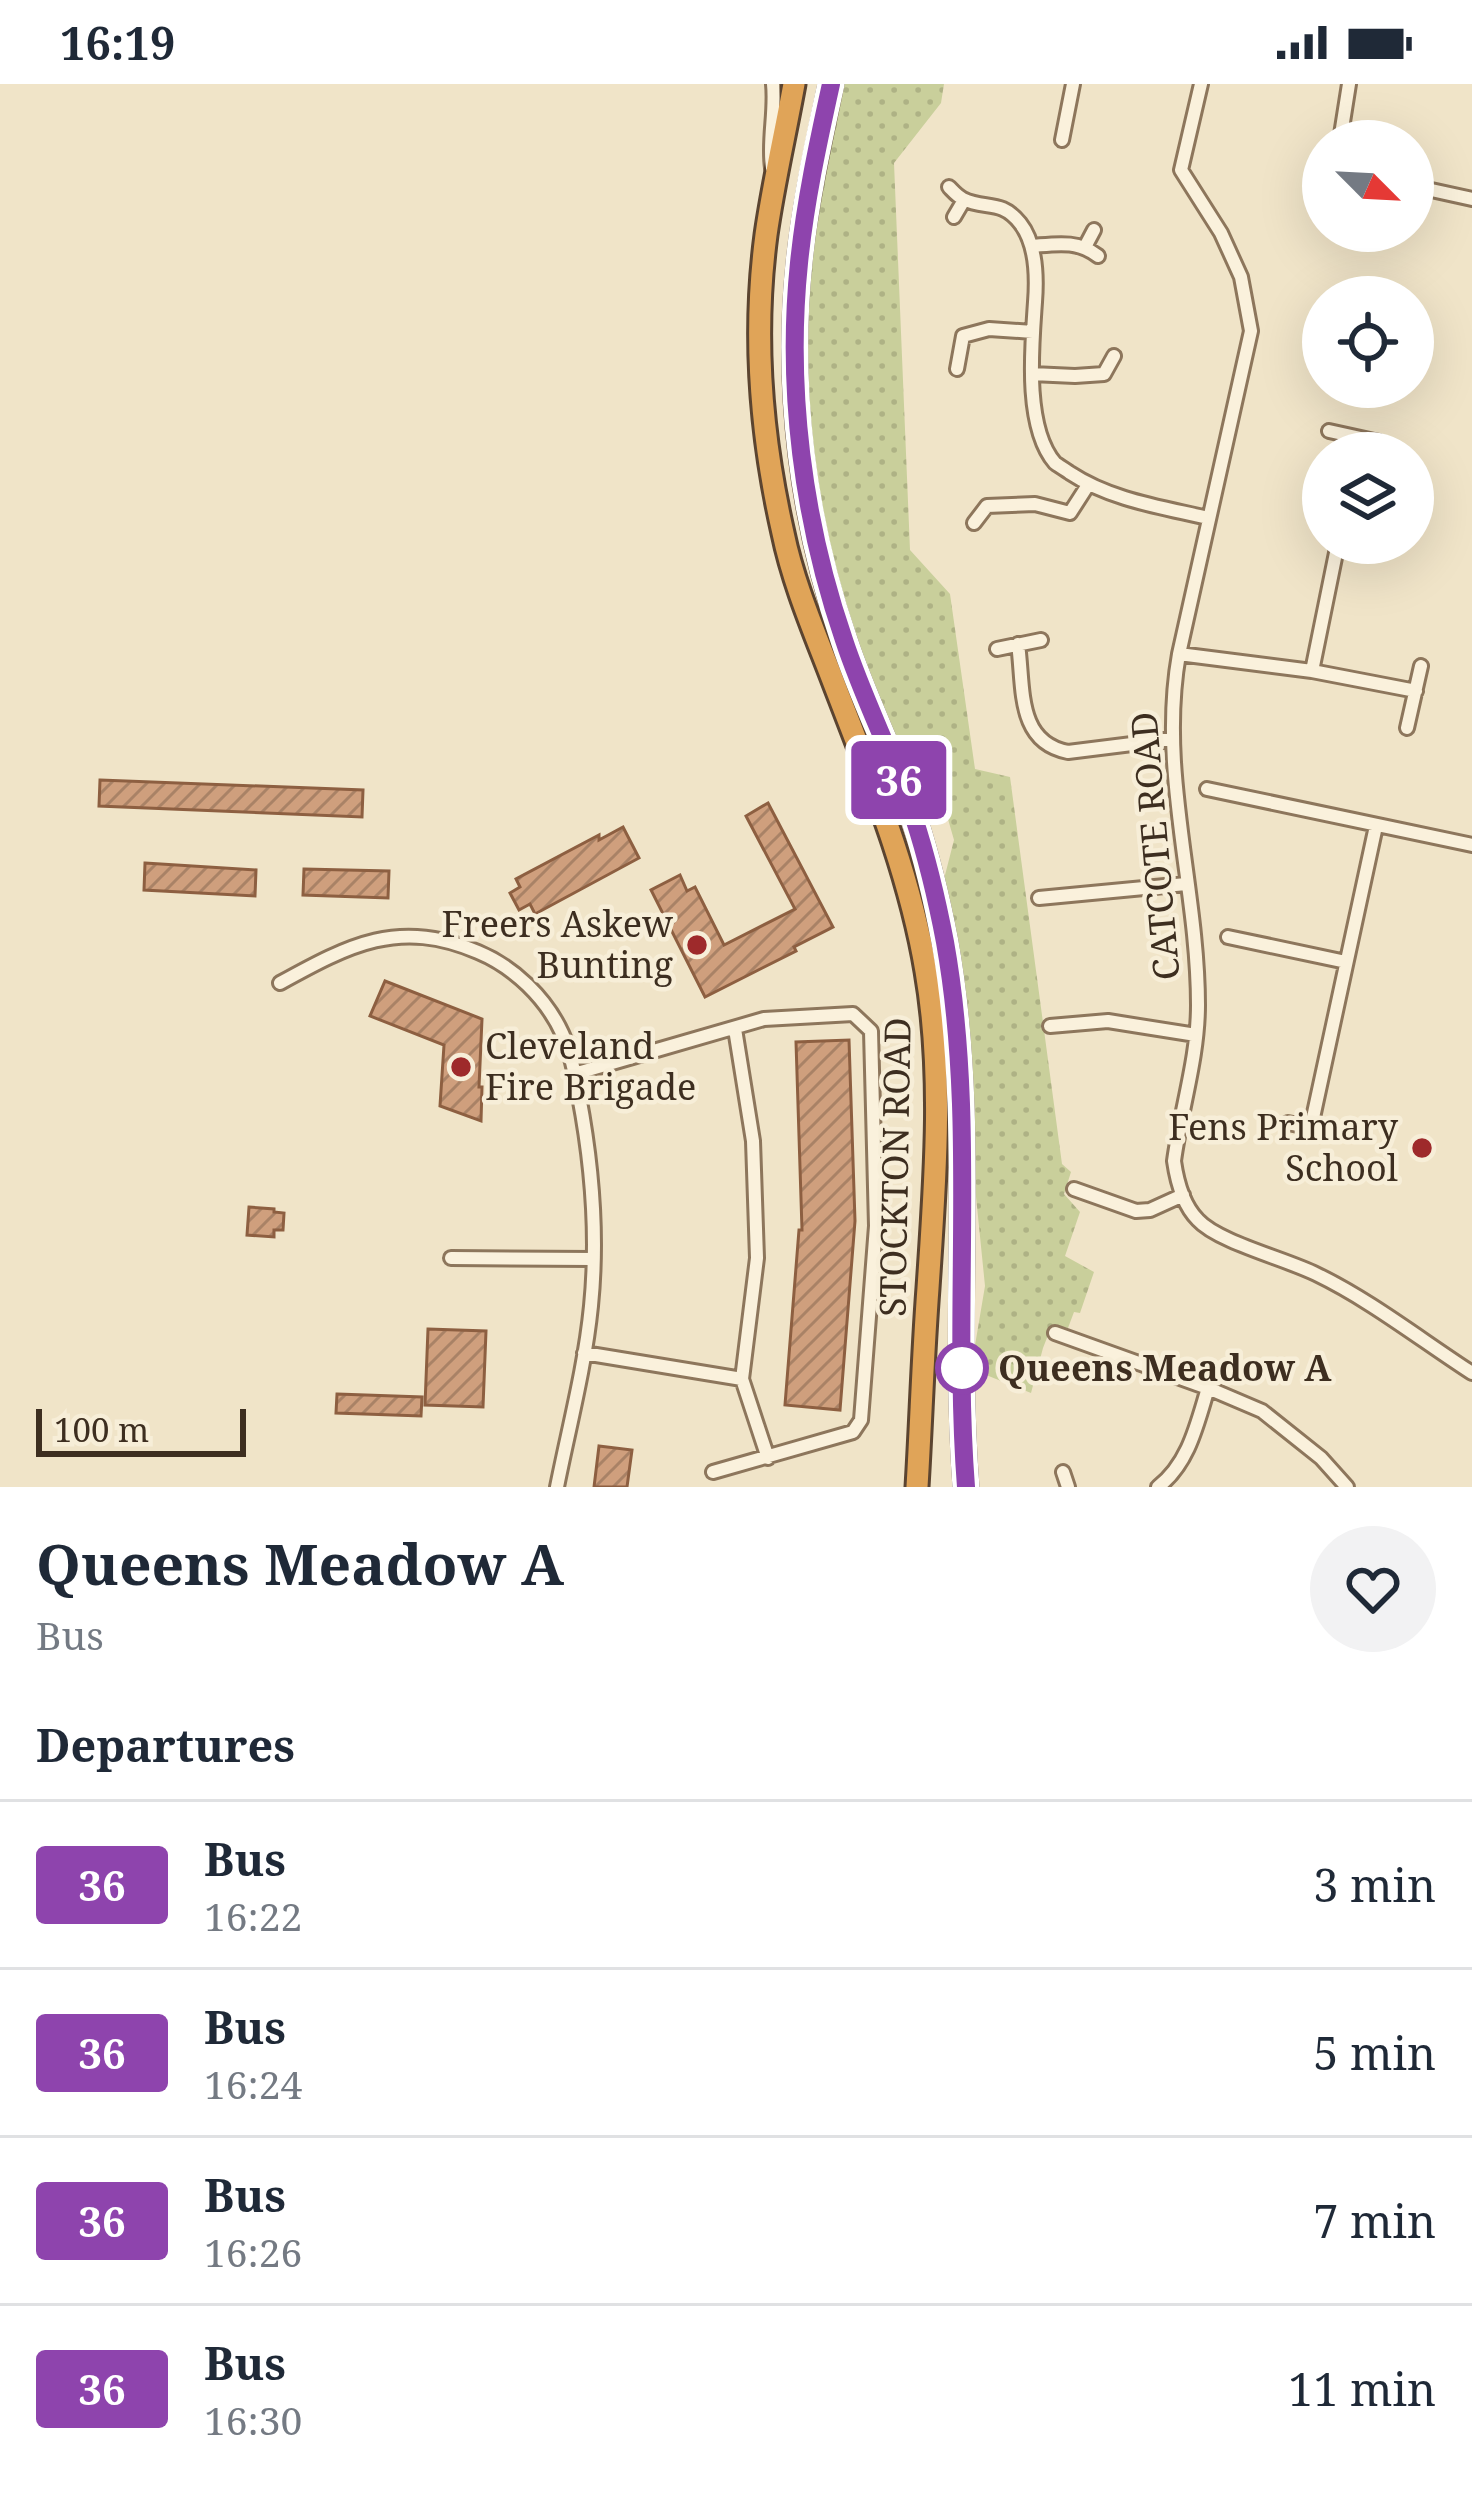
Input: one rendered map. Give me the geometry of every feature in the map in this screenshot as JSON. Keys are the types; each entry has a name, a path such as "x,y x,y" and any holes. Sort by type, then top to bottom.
{"highway":[{"name":"STOCKTON ROAD","path":"794,84 766,238 759,336 764,419 783,536 816,637 895,842 927,975 936,1108 917,1487"},
{"name":"STOCKTON ROAD","path":"831,84 799,265 796,337 803,470 821,568 850,658 915,820 945,943 960,1077 962,1487"}],"street":[{"path":"773,84 769,149 774,187"},
{"path":"1062,140 1073,84"},
{"name":"CATCOTE ROAD","path":"1183,1195 1174,1161 1198,1003 1172,704 1251,331 1241,277 1221,233 1181,170 1201,84"},
{"path":"1343,120 1349,84"},
{"path":"949,187 964,200 1008,210 1032,246 1035,414 1055,463 1088,485 1120,498 1208,518"},
{"path":"1434,191 1472,199"},
{"path":"954,217 964,200"},
{"path":"1085,247 1094,230"},
{"path":"1032,246 1072,243 1098,256"},
{"path":"957,368 962,336 988,329 1033,332"},
{"path":"1032,374 1107,380 1114,356"},
{"path":"1329,431 1333,432"},
{"path":"1070,530 1070,513 1088,485"},
{"path":"974,523 982,501 1035,504 1070,513"},
{"path":"1312,671 1334,564"},
{"path":"997,649 1041,640"},
{"path":"1018,644 1029,727 1038,740 1069,752 1172,739"},
{"path":"1179,654 1312,671 1416,691"},
{"path":"1407,728 1421,666"},
{"path":"1207,789 1472,845"},
{"path":"1311,1127 1376,826"},
{"path":"1040,898 1186,884"},
{"path":"280,983 356,944 386,936 453,941 508,969 544,1003 562,1034 574,1074 592,1193 593,1259 584,1353 556,1487"},
{"path":"1228,937 1346,962"},
{"path":"1252,962 1256,943"},
{"path":"574,1074 764,1018 853,1014 872,1031 876,1226 861,1420 853,1432 713,1472"},
{"path":"1050,1026 1072,1029 1108,1021 1196,1034"},
{"path":"735,1029 753,1141 758,1258 742,1379 768,1458"},
{"path":"1288,1123 1334,1132"},
{"path":"1074,1189 1136,1211 1183,1195 1196,1219 1210,1230 1336,1285 1472,1373"},
{"path":"452,1258 593,1259"},
{"path":"1077,1340 1085,1324"},
{"path":"1054,1333 1262,1411 1347,1487"},
{"path":"584,1353 742,1379"},
{"path":"1158,1487 1185,1457 1208,1388"},
{"path":"1063,1472 1068,1487"}],"green space":[{"path":"840,84 944,84 941,103 894,163 910,550 950,594 975,769 1010,777 1062,1164 1071,1172 1064,1194 1080,1212 1065,1256 1094,1272 1080,1313 1074,1312 1068,1328 1052,1325 1031,1393 971,1369 985,1286 944,879 954,840 935,774 912,748 891,742 844,609 816,504 805,399 810,237"}],"building":[{"path":"100,780 363,790 362,817 99,806"},
{"path":"768,803 833,927 705,997 651,890 680,875 687,891 695,887 724,945 795,909 746,816"},
{"path":"623,827 639,858 535,914 530,904 519,910 510,893 520,887 516,879"},
{"path":"145,863 256,870 255,896 144,890"},
{"path":"304,869 389,871 388,898 303,895"},
{"name":"Cleveland Fire Brigade","path":"385,981 482,1019 481,1121 440,1106 444,1045 370,1016"},
{"path":"849,1040 855,1221 840,1410 785,1405 802,1230 796,1042"},
{"path":"249,1207 284,1213 283,1230 274,1230 274,1237 247,1235"},
{"path":"428,1329 486,1331 483,1407 425,1405"},
{"path":"337,1394 422,1397 421,1416 336,1413"},
{"path":"599,1446 632,1450 627,1487 594,1487"}],"bus line":[{"name":"36","path":"831,84 799,265 796,337 803,470 821,568 843,639 915,820 945,943 960,1077 966,1487"}],"place":[{"name":"Freers Askew Bunting","path":"697,945"},
{"name":"Cleveland Fire Brigade","path":"461,1067"},
{"name":"Fens Primary School","path":"1422,1148"},
{"name":"Queens Meadow A","path":"962,1368"}]}
